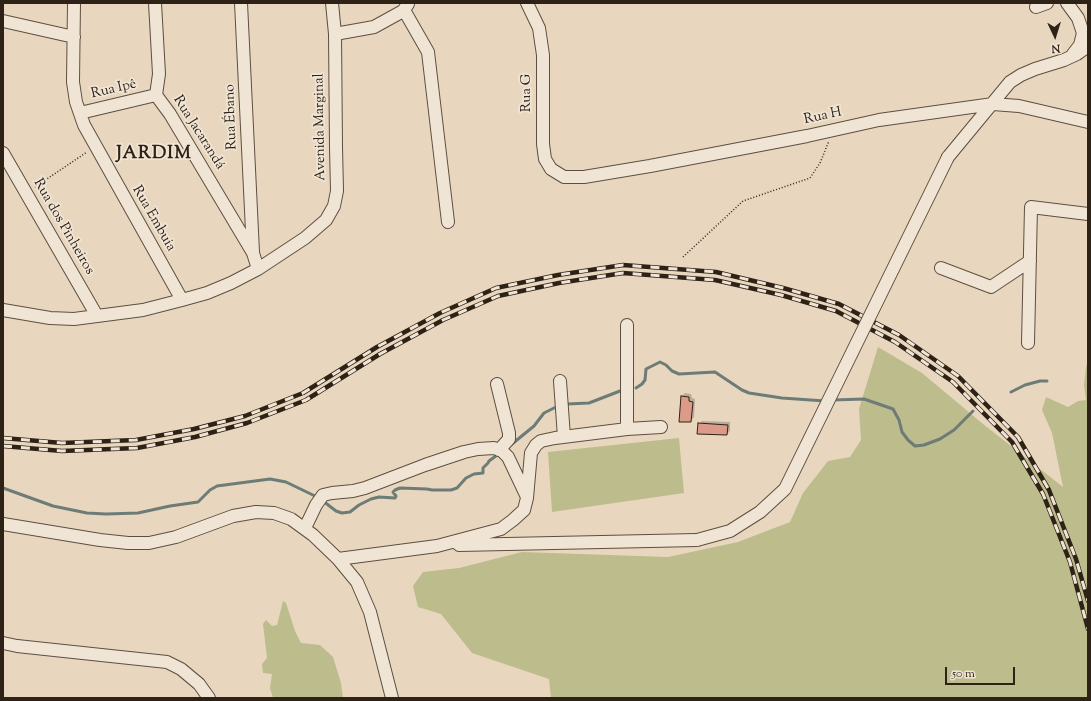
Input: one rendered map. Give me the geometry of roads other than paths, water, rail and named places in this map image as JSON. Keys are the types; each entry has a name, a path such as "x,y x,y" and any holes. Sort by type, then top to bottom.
{"street":[{"name":"Rua Embuia","path":"74,3 74,82 84,125 182,300"},
{"name":"Rua Jacarandá","path":"155,3 159,74 156,95 170,114 253,253 258,269"},
{"name":"Rua Ébano","path":"241,3 253,253"},
{"name":"Avenida Marginal","path":"3,310 50,318 74,319 143,310 182,300 231,283 258,269 305,238 326,220 334,206 338,191 335,34 332,3"},
{"name":"Rua G","path":"527,3 539,28 543,55 543,144 545,159 551,169 564,177"},
{"path":"1067,3 1078,18 1083,33 1080,44 1072,57"},
{"path":"335,34 374,27 386,21 406,6 428,52 448,222"},
{"path":"3,21 74,37"},
{"path":"338,559 438,546 697,540 730,531 760,512 785,489 948,157 1010,82 1035,68 1072,57 1088,46"},
{"name":"Rua Ipê","path":"80,113 156,95"},
{"name":"Rua H","path":"564,177 584,177 650,166 879,120 993,104 1019,106 1088,122"},
{"name":"Rua dos Pinheiros","path":"3,153 97,316"},
{"path":"1028,343 1031,207 1088,214"},
{"path":"941,268 992,287 1030,260"},
{"path":"627,325 627,429"},
{"path":"560,381 564,437"},
{"path":"497,384 509,433 509,439 499,450"},
{"path":"438,546 501,529 524,510 527,498 531,453 536,445 541,441 627,429 661,427"},
{"path":"305,528 319,500 332,493 365,488 464,452 486,448 494,448 499,450 508,457 527,498"},
{"path":"3,524 100,540 128,543 149,543 176,537 233,516 256,512 274,513 291,519 305,528 338,559 357,582 370,612 392,698"},
{"path":"3,643 17,646 167,662 181,669 199,684 209,698"}],"waterway":[{"path":"636,388 645,380 646,369 660,362 672,371 679,374 715,372 749,393 782,398 825,401"},
{"path":"1011,392 1025,385 1040,381 1047,381"},
{"path":"567,404 589,403 620,391"},
{"path":"832,400 864,399 893,409 899,420 902,432 915,446 924,445 940,439 954,430 973,411"},
{"path":"512,444 534,426 544,413 556,407"},
{"path":"323,501 336,511 342,513 350,512 359,505 371,499 379,497 395,498 396,496 393,492 400,488 451,490 457,488 466,478 474,474 483,473 483,468 489,461 500,453"},
{"path":"3,488 53,506 87,513 106,514 138,513 198,502 210,490 217,486 270,479 286,482 317,497"}],"railway":[{"path":"3,438 62,443 136,440 194,429 245,416 303,393 377,347 440,313 496,288 558,275 623,265 716,272 783,288 839,304 899,335 958,376 1018,437 1049,490 1076,559 1088,601"},
{"path":"3,446 62,451 137,448 195,437 247,423 306,400 380,354 443,320 498,296 559,283 623,273 715,280 781,295 836,311 895,342 953,382 1012,442 1043,494 1070,562 1088,629"}],"district":[{"name":"JARDIM","path":"154,155"}]}
